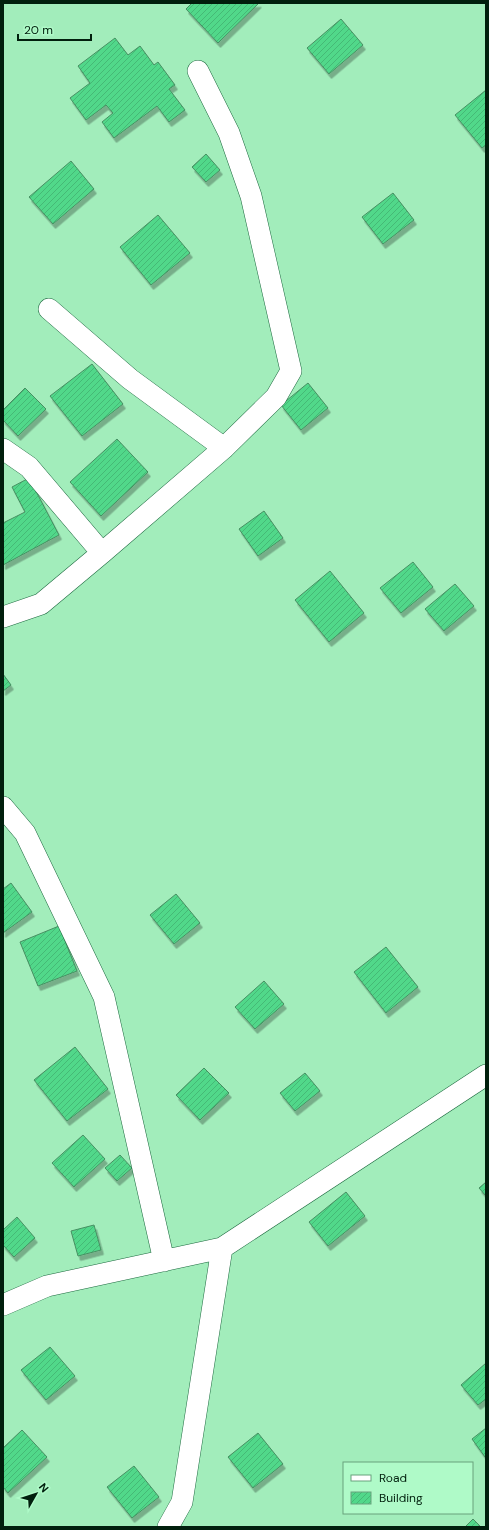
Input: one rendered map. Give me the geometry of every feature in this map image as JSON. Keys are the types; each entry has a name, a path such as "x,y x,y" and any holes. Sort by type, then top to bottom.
{"street":[{"path":"3,617 41,604 102,553 224,448 276,397 291,372 251,196 229,133 198,71"},
{"path":"49,309 130,379 224,448"},
{"path":"3,449 29,467 102,553"},
{"path":"3,807 25,833 104,997 164,1261"},
{"path":"3,1305 47,1286 222,1248 486,1075"},
{"path":"168,1527 182,1502 222,1248"}],"building":[{"path":"192,3 259,3 218,43 186,9"},
{"path":"341,19 363,45 329,74 307,48"},
{"path":"115,38 128,55 140,46 154,65 158,62 175,85 169,89 185,110 169,122 157,106 114,138 102,122 113,113 106,105 86,120 70,98 90,83 78,66"},
{"path":"486,90 486,145 482,148 455,115"},
{"path":"206,154 220,170 206,182 192,167"},
{"path":"71,161 94,189 53,224 29,197"},
{"path":"393,193 414,220 383,244 362,217"},
{"path":"158,215 190,253 151,285 120,247"},
{"path":"92,364 123,404 82,436 50,396"},
{"path":"308,383 328,408 301,430 281,405"},
{"path":"25,388 46,409 18,436 3,420 3,410"},
{"path":"117,439 148,472 101,516 70,482"},
{"path":"29,478 59,535 3,565 3,523 25,512 12,487"},
{"path":"264,511 283,538 258,556 239,529"},
{"path":"413,562 433,587 401,613 380,588"},
{"path":"330,571 364,613 329,642 295,600"},
{"path":"455,584 474,606 444,631 425,609"},
{"path":"3,674 11,685 3,691"},
{"path":"11,883 32,912 3,933 3,889"},
{"path":"176,894 200,923 174,944 150,915"},
{"path":"59,926 77,971 38,986 20,942"},
{"path":"386,947 418,987 386,1013 354,972"},
{"path":"264,981 284,1004 255,1029 235,1007"},
{"path":"75,1047 108,1089 67,1121 34,1080"},
{"path":"204,1068 229,1093 200,1120 176,1095"},
{"path":"305,1073 320,1091 295,1111 280,1093"},
{"path":"83,1135 105,1159 74,1187 52,1163"},
{"path":"120,1155 132,1168 117,1181 105,1168"},
{"path":"486,1182 486,1196 479,1188"},
{"path":"346,1192 365,1216 328,1246 309,1222"},
{"path":"17,1217 35,1238 14,1257 3,1245 3,1230"},
{"path":"94,1225 101,1250 78,1256 71,1231"},
{"path":"50,1347 75,1376 46,1400 21,1370"},
{"path":"486,1363 486,1399 478,1405 461,1385"},
{"path":"486,1428 486,1456 485,1457 472,1439"},
{"path":"22,1430 47,1457 8,1493 3,1487 3,1448"},
{"path":"258,1433 283,1464 253,1488 228,1457"},
{"path":"134,1466 159,1497 132,1518 107,1487"},
{"path":"473,1519 481,1527 465,1527"}]}
